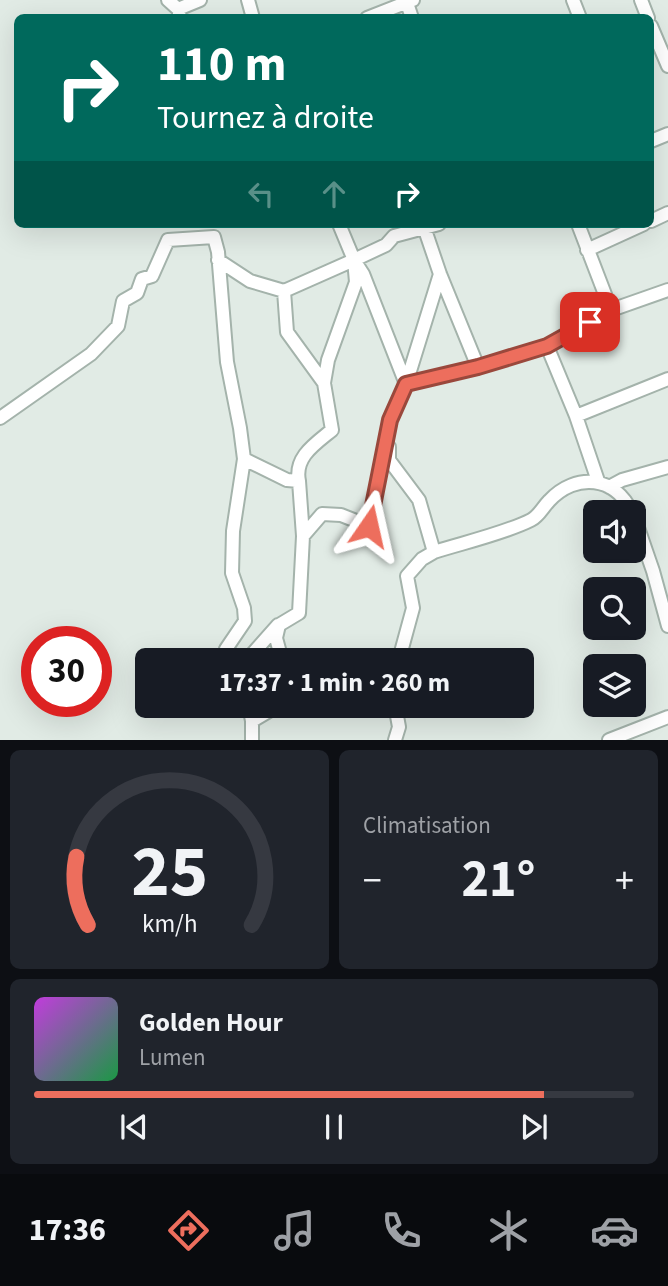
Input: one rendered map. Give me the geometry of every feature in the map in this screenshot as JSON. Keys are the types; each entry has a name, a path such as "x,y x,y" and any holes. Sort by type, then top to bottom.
{"street":[{"path":"168,0 179,13 200,0"},
{"path":"377,14 409,1"},
{"path":"656,52 668,66"},
{"path":"342,228 354,260 363,274 406,384"},
{"path":"425,228 440,274 478,367"},
{"path":"579,228 611,310"},
{"path":"587,250 635,228"},
{"path":"0,418 91,354 118,326 123,301 137,292 142,279 152,276 168,240 214,230 227,362 243,459 233,531 232,573 244,608 245,621 227,648"},
{"path":"218,260 250,281 284,291 386,245 396,230"},
{"path":"258,648 279,625 299,613 303,536 297,471 305,453 332,430 324,383 328,360 356,282 354,260"},
{"path":"303,536 322,514 341,515 369,526 390,420 406,384 440,274"},
{"path":"406,384 478,367 547,346 611,310 668,289"},
{"path":"284,291 287,332 324,383"},
{"path":"547,346 603,484 623,500"},
{"path":"576,416 668,379"},
{"path":"390,420 388,460 419,500 434,552"},
{"path":"243,459 287,480 299,481"},
{"path":"400,648 413,608 407,576 422,559 434,552 533,520 550,500 563,490 581,483 603,484 668,467"},
{"path":"646,551 668,626"},
{"path":"279,625 276,638 279,648"},
{"path":"609,740 668,717"},
{"path":"251,718 252,740"},
{"path":"252,721 257,718"},
{"path":"395,740 399,727 397,718"}],"route":[{"path":"369,526 390,420 406,384 478,367 547,346 590,322"}]}
